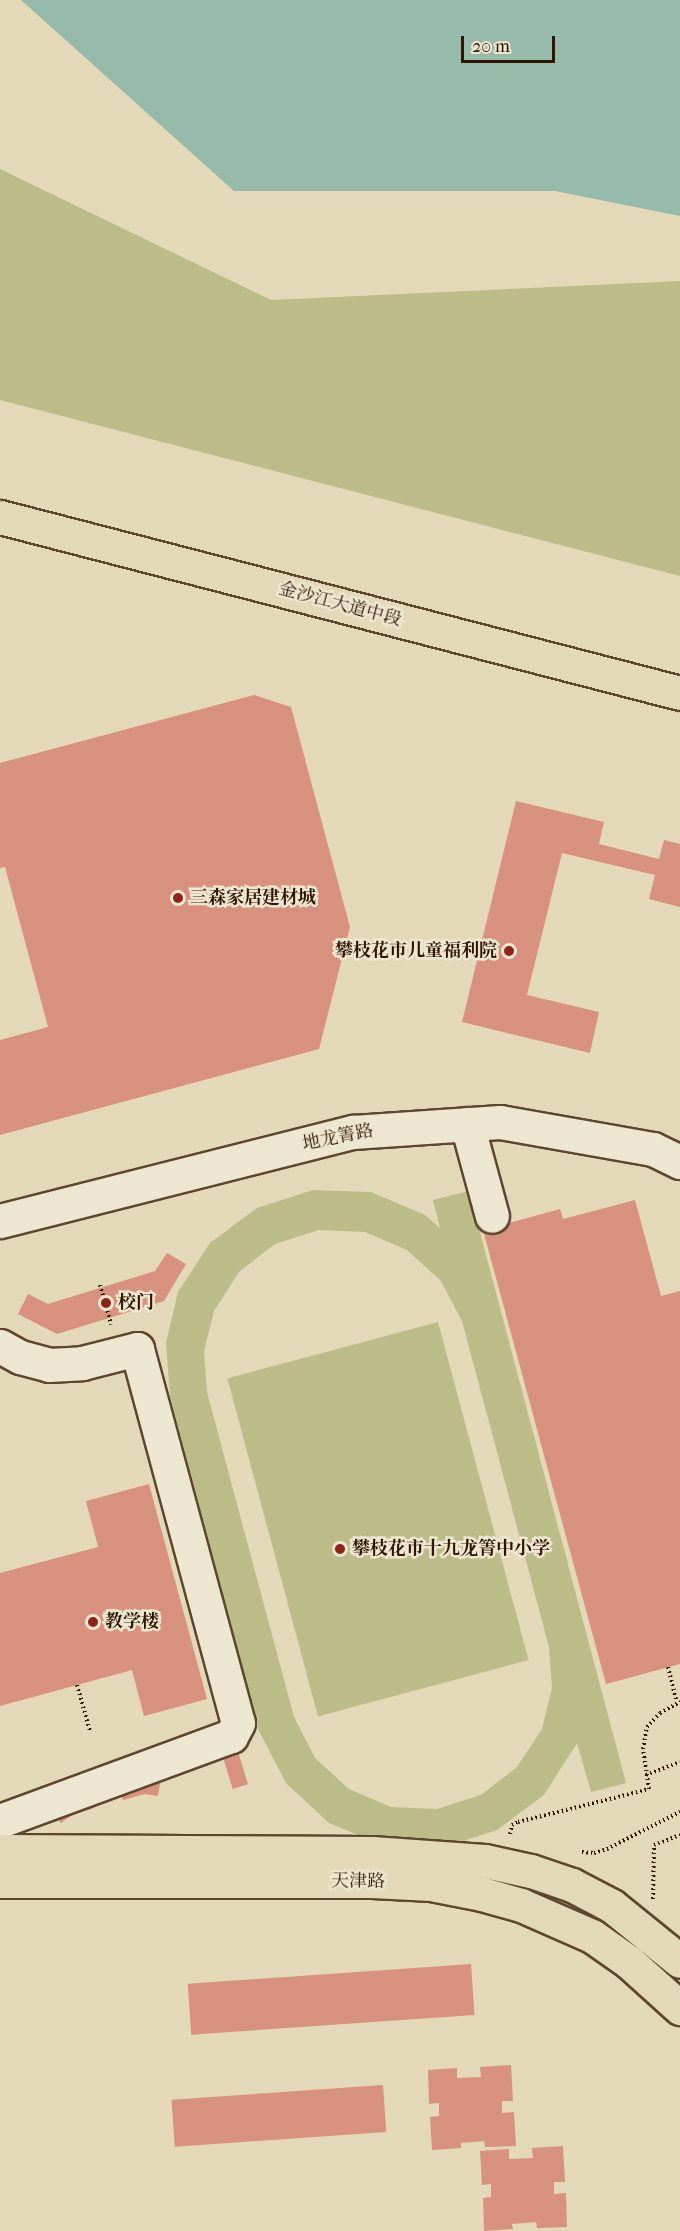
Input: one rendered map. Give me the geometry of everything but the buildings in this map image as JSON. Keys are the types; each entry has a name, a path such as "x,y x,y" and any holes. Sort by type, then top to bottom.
{"main road":[{"name":"金沙江大道中段","path":"0,517 680,693"},
{"path":"0,1851 372,1853 485,1861 531,1870 572,1885 612,1906 680,1961"},
{"name":"天津路","path":"0,1881 372,1881 431,1884 482,1894 530,1908 592,1936 629,1962 680,2008"}],"street":[{"name":"地龙箐路","path":"0,1221 353,1132 500,1122 653,1149 680,1162"},
{"path":"467,1124 492,1216"},
{"path":"0,1347 20,1357 49,1365 82,1363 137,1349 238,1723 231,1736 0,1821"}],"path":[{"path":"100,1285 118,1354"},
{"path":"515,1839 509,1830 512,1824 649,1789 643,1749 647,1727 660,1713 679,1702 668,1667"},
{"path":"77,1685 90,1731"},
{"path":"646,1775 680,1762"},
{"path":"577,1850 585,1853 601,1851 680,1812"},
{"path":"653,1903 654,1845 680,1835"}],"green space":[{"path":"0,169 271,300 680,281 680,576 0,400"},
{"path":"313,1190 371,1192 425,1215 440,1228 433,1200 469,1191 626,1783 591,1792 577,1743 544,1795 497,1830 442,1848 383,1845 329,1823 286,1783 259,1731 170,1396 166,1343 178,1292 210,1243 257,1208","holes":["319,1230 365,1232 407,1250 441,1281 462,1321 549,1647 552,1688 542,1729 517,1767 481,1795 437,1809 391,1807 349,1789 315,1758 294,1717 207,1392 204,1351 214,1311 239,1272 275,1244"]},
{"path":"438,1322 529,1660 318,1716 227,1378"}],"shaded area":[{"path":"21,0 680,0 680,216 555,191 234,191"}],"place":[{"name":"三森家居建材城","path":"178,898"},
{"name":"攀枝花市儿童福利院","path":"509,951"},
{"name":"校门","path":"106,1303"},
{"name":"攀枝花市十九龙箐中小学","path":"340,1549"},
{"name":"教学楼","path":"93,1622"}]}
